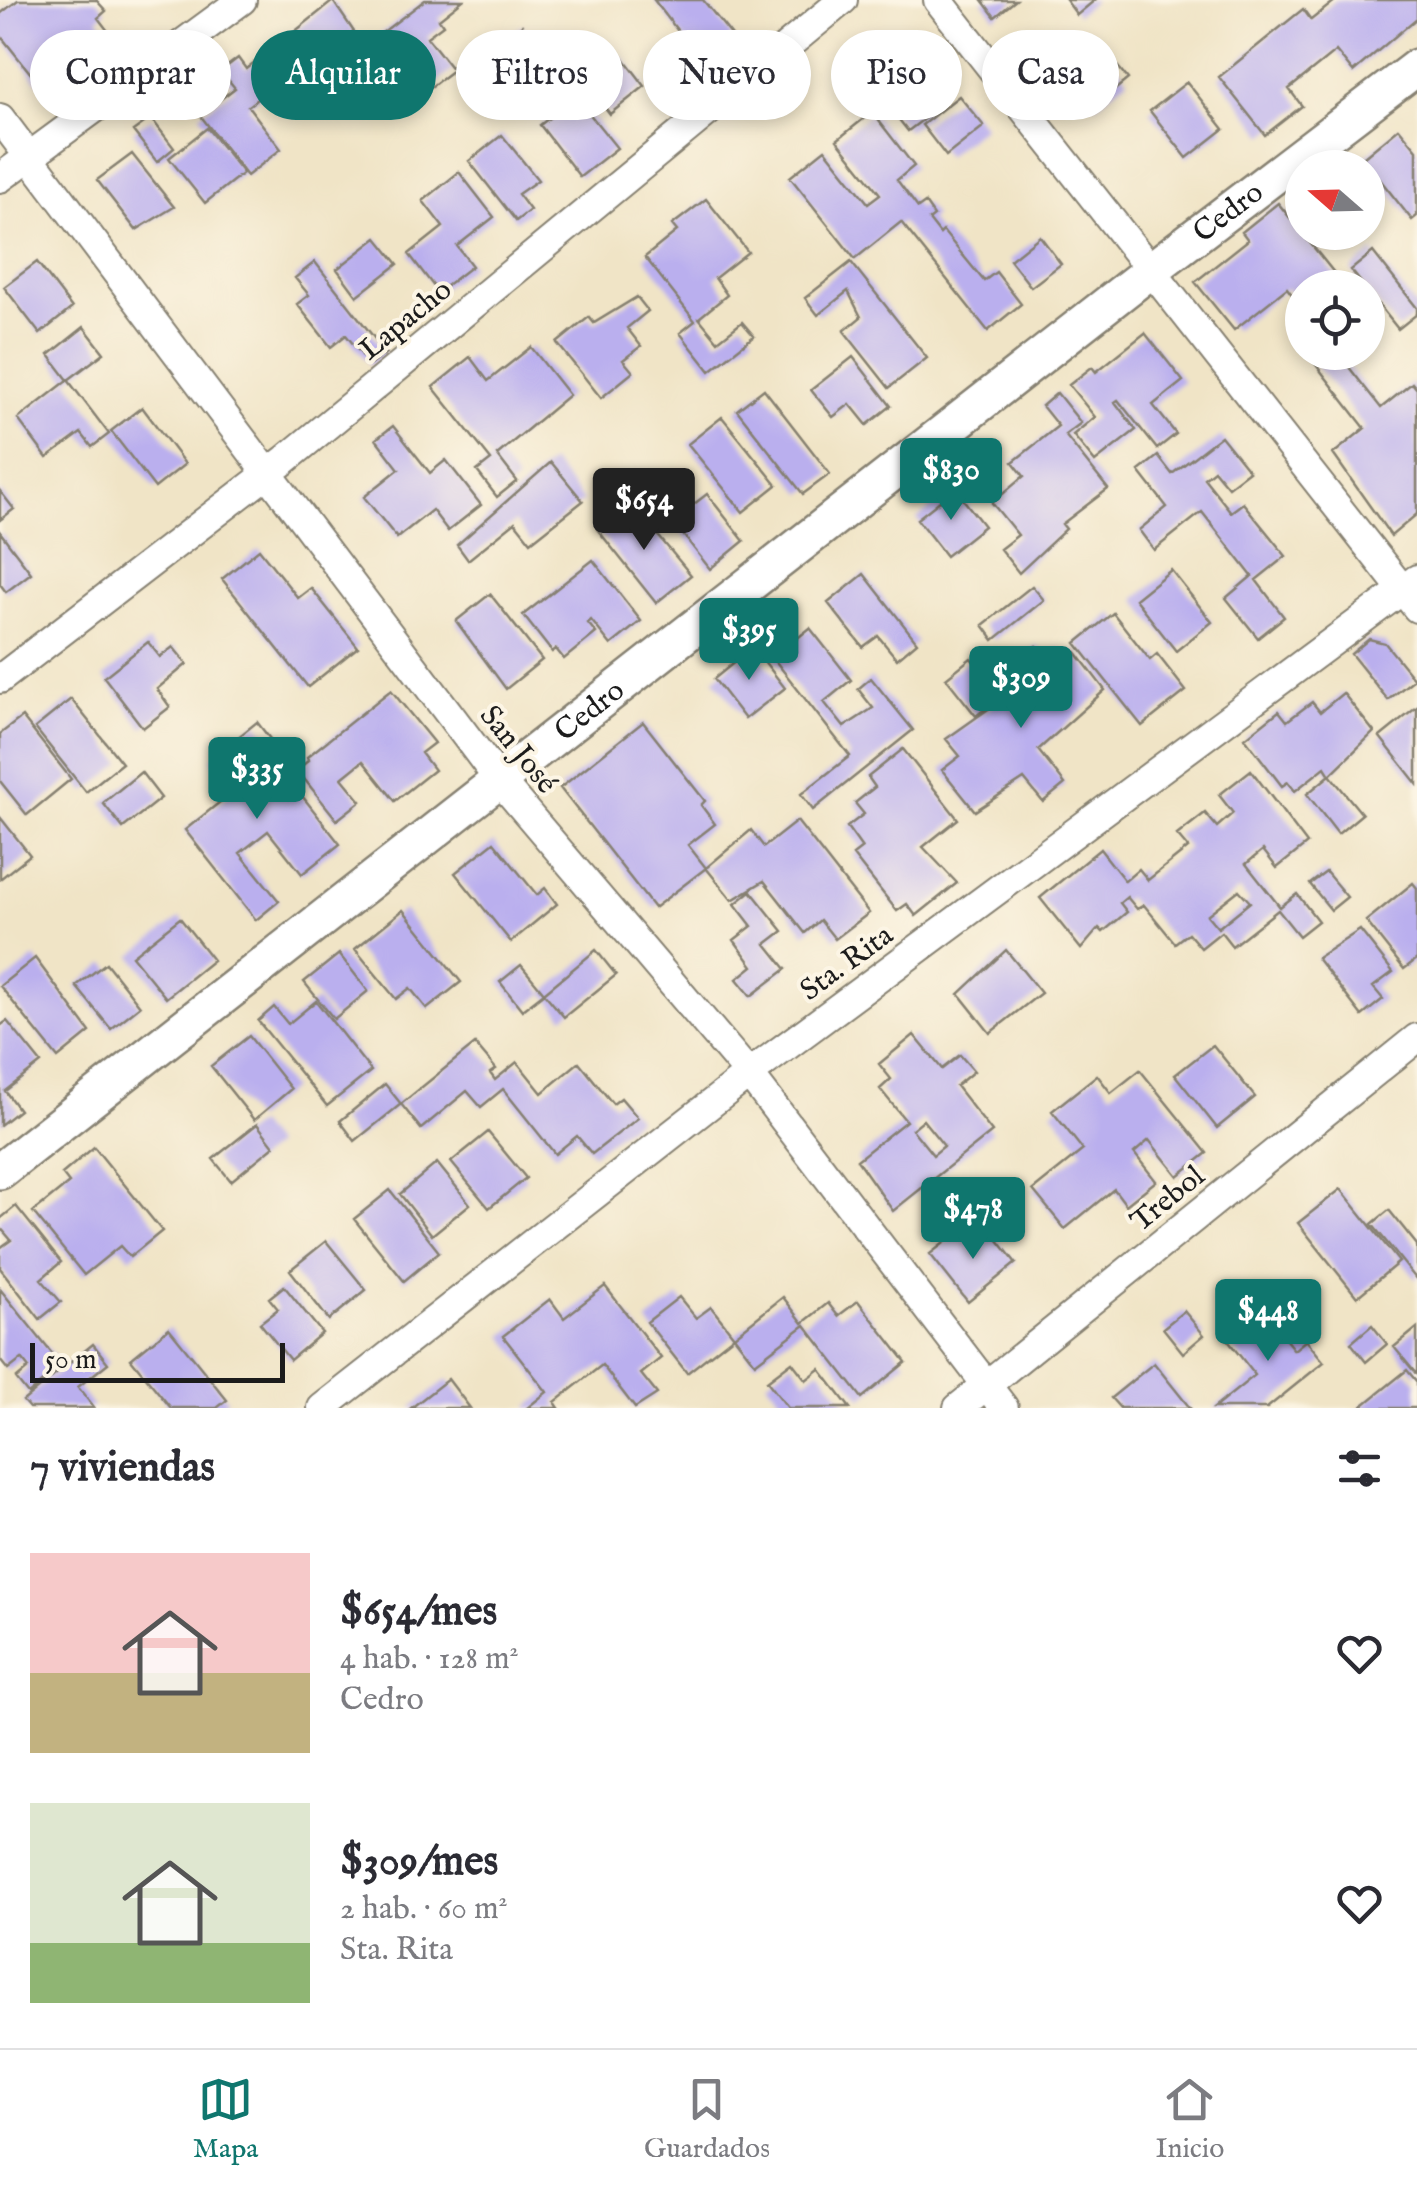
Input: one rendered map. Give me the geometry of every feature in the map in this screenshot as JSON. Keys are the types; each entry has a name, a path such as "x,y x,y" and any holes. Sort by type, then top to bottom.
{"street":[{"path":"0,178 242,0"},
{"name":"Lapacho","path":"0,679 265,475 843,0"},
{"path":"938,0 1412,592"},
{"name":"Cedro","path":"0,1171 1151,270 1417,67"},
{"name":"San José","path":"0,118 265,475 500,780 749,1074 995,1397"},
{"name":"Sta. Rita","path":"322,1408 749,1074 1412,592"},
{"name":"Trebol","path":"958,1408 995,1397 1417,1038"}],"building":[{"path":"18,0 96,0 106,11 98,18 107,30 30,30 30,73 0,35 0,14"},
{"path":"425,0 463,0 439,19 443,25 436,30 386,30"},
{"path":"654,0 703,0 727,30 677,30"},
{"path":"982,0 1016,0 995,17"},
{"path":"1066,0 1095,0 1077,15"},
{"path":"1336,0 1417,0 1417,18 1353,72 1336,51 1289,89 1302,106 1265,135 1219,77 1303,9 1311,20"},
{"path":"333,1 353,30 297,30"},
{"path":"436,48 453,70 436,83"},
{"path":"623,57 643,83 623,104"},
{"path":"238,58 246,69 251,65 251,120 259,120 281,149 247,176 204,120 231,120 231,91 235,88 231,83 231,63"},
{"path":"1119,68 1128,79 1119,86"},
{"path":"1187,82 1224,129 1187,158 1150,111"},
{"path":"962,100 984,126 946,156 922,125 928,120 962,120"},
{"path":"153,120 174,148 157,162 133,131"},
{"path":"546,120 594,120 617,148 580,177 540,125"},
{"path":"862,120 878,120 914,166 897,180 918,208 925,203 934,216 929,220 940,234 943,231 984,281 996,272 1021,304 988,331 901,222 855,259 790,177 825,149 868,203 880,194 837,140"},
{"path":"899,120 922,120 908,131"},
{"path":"207,128 243,173 205,203 169,158"},
{"path":"1399,128 1417,150 1417,216 1412,220 1385,186 1385,150 1373,150"},
{"path":"502,135 538,180 518,194 530,210 516,221 469,161"},
{"path":"132,154 174,207 136,230 97,180"},
{"path":"459,172 494,217 457,246 472,266 438,292 409,254 443,227 423,201"},
{"path":"706,199 748,252 715,278 727,295 699,318 718,341 742,322 754,336 710,371 680,333 695,321 645,257 677,231 672,225"},
{"path":"1278,203 1285,212 1285,250 1316,250 1332,270 1285,270 1285,290 1234,330 1195,282 1248,240 1242,232"},
{"path":"1040,236 1061,264 1031,287 1010,260"},
{"path":"377,238 398,264 357,296 337,269"},
{"path":"1373,252 1417,308 1417,314 1398,329 1385,313 1385,270 1351,270"},
{"path":"37,262 72,308 40,334 4,287"},
{"path":"315,262 386,353 370,365 346,335 331,347 297,304 309,295 295,278"},
{"path":"851,262 927,358 889,388 844,331 861,317 848,291 818,315 805,298"},
{"path":"637,297 648,311 627,328 641,346 623,360 633,372 601,398 557,343 589,317 594,323"},
{"path":"84,327 104,353 68,380 49,355"},
{"path":"1145,333 1183,381 1153,405 1176,434 1157,449 1118,400 1115,402 1136,430 1095,462 1073,435 1095,417 1069,385 1092,367 1096,372"},
{"path":"531,347 569,395 497,455 517,481 497,497 477,471 491,460 433,387 470,357 488,381"},
{"path":"853,357 891,406 867,425 850,404 833,417 811,390"},
{"path":"1320,370 1351,370 1381,408 1412,383 1417,389 1417,514 1391,536 1333,454 1365,428"},
{"path":"68,380 109,434 92,447 81,433 47,458 18,419"},
{"path":"764,389 830,474 803,494 737,410"},
{"path":"1057,393 1081,423 1065,435 1108,489 1062,524 1066,529 1019,573 1000,549 1018,535 992,503 1024,476 1013,462 1058,426 1042,406"},
{"path":"142,407 185,464 155,488 111,431"},
{"path":"722,417 777,485 743,512 688,444"},
{"path":"393,426 430,473 446,460 481,505 448,531 432,510 397,538 364,497 399,469 376,439"},
{"path":"1221,436 1249,471 1228,487 1214,470 1204,478 1231,512 1243,503 1286,556 1256,580 1284,617 1258,638 1226,598 1252,576 1202,512 1154,550 1139,530 1167,507 1139,471 1158,456 1172,474"},
{"path":"551,462 583,501 531,542 515,522 468,560 457,545"},
{"path":"955,489 984,526 946,556 917,519"},
{"path":"0,491 14,509 0,520"},
{"path":"675,491 689,508 707,494 744,541 710,569 659,504"},
{"path":"630,502 691,575 656,603 597,529"},
{"path":"0,532 31,573 6,592 0,584"},
{"path":"259,549 298,598 311,588 358,647 308,687 222,579"},
{"path":"593,560 641,621 611,645 591,620 588,623 596,633 564,659 556,649 552,652 523,615"},
{"path":"1171,570 1212,622 1176,651 1135,599"},
{"path":"864,574 917,642 897,659 878,636 863,647 828,603"},
{"path":"1032,586 1044,600 994,640 983,625"},
{"path":"490,594 542,660 506,689 456,621"},
{"path":"1113,613 1150,660 1157,654 1186,691 1142,726 1076,643"},
{"path":"810,628 851,680 824,702 844,727 873,708 858,689 871,678 913,730 813,810 801,794 850,756 773,658"},
{"path":"1369,639 1385,643 1414,679 1388,700 1351,654"},
{"path":"148,642 160,657 173,647 187,664 157,689 170,707 143,728 104,677"},
{"path":"1037,646 1047,658 1059,648 1066,658 1075,651 1105,690 1038,750 1065,784 1043,802 1024,779 975,811 942,770 960,756 946,739 1011,693 1026,712 1042,699 1014,664"},
{"path":"753,647 785,688 745,719 714,679"},
{"path":"971,658 1001,696 976,716 946,678"},
{"path":"391,690 434,743 421,753 434,770 395,801 363,761 342,778 361,801 337,820 297,770 309,760 307,757"},
{"path":"1343,693 1374,732 1330,775 1325,767 1295,791 1288,782 1282,786 1245,738 1279,711 1287,721 1312,702 1320,712"},
{"path":"71,699 122,763 86,792 35,728"},
{"path":"1417,707 1417,784 1380,737"},
{"path":"22,717 71,779 27,815 0,781 0,734"},
{"path":"257,722 277,748 254,767 273,791 288,778 340,844 302,874 268,831 240,853 279,901 256,920 185,830 235,790 211,759"},
{"path":"643,722 705,801 701,805 715,824 688,845 706,868 654,908 560,788"},
{"path":"903,749 958,819 923,847 957,883 916,916 907,904 897,911 853,855 862,848 847,827 864,814 855,803 875,787 868,777"},
{"path":"1251,770 1307,844 1277,868 1263,850 1246,864 1280,907 1297,894 1318,921 1299,936 1278,910 1232,946 1221,932 1201,948 1188,933 1175,943 1144,905 1137,909 1127,897 1120,903 1127,912 1103,932 1099,928 1081,949 1040,898 1100,849 1125,881 1139,869 1148,880 1188,848 1177,835 1205,813 1217,827 1233,813 1219,795","holes":["1239,890 1250,902 1218,928 1207,915"]},
{"path":"141,772 161,798 123,828 103,803"},
{"path":"1330,775 1362,814 1338,834 1307,794"},
{"path":"0,817 30,855 0,879"},
{"path":"797,821 869,913 835,939 820,920 805,933 764,881 732,900 706,868 751,830 764,847"},
{"path":"494,842 537,895 545,888 557,904 511,942 455,873"},
{"path":"1326,872 1347,897 1331,910 1310,884"},
{"path":"1413,883 1417,888 1417,959 1404,969 1366,921"},
{"path":"751,891 783,931 766,944 786,969 751,996 737,979 753,966 734,940 752,926 735,904"},
{"path":"403,910 461,982 427,1009 410,988 396,999 355,949"},
{"path":"180,918 213,960 166,998 132,956"},
{"path":"1360,930 1393,972 1373,987 1383,999 1362,1016 1317,958"},
{"path":"596,950 616,975 564,1017 544,993"},
{"path":"1006,950 1041,993 990,1033 959,994"},
{"path":"339,954 368,991 334,1019 304,982"},
{"path":"35,958 90,1032 58,1058 0,986"},
{"path":"106,963 140,1006 111,1029 76,986"},
{"path":"521,965 544,993 522,1010 500,982"},
{"path":"316,1001 371,1071 327,1106 258,1021 274,1007 288,1024"},
{"path":"7,1021 41,1063 5,1091 19,1110 0,1125 0,1026"},
{"path":"914,1035 942,1069 960,1055 974,1071 956,1086 992,1132 893,1211 857,1160 906,1121 880,1089 891,1079 879,1064","holes":["923,1120 944,1146 933,1155 912,1129"]},
{"path":"249,1036 291,1089 254,1120 211,1066"},
{"path":"475,1044 496,1069 490,1073 495,1080 517,1062 542,1093 579,1062 613,1104 621,1098 638,1118 592,1154 577,1136 555,1154 503,1089 481,1107 467,1091 421,1129 401,1104"},
{"path":"1213,1045 1255,1097 1217,1128 1175,1075"},
{"path":"1140,1070 1207,1153 1178,1176 1149,1140 1134,1153 1156,1181 1126,1205 1114,1189 1065,1229 1033,1190 1083,1150 1052,1111 1097,1075 1111,1093"},
{"path":"385,1084 401,1104 355,1141 340,1121"},
{"path":"257,1124 274,1146 231,1181 213,1159"},
{"path":"488,1132 526,1178 489,1208 451,1162"},
{"path":"94,1147 162,1231 130,1257 120,1246 84,1275 33,1212 69,1183 62,1174"},
{"path":"437,1163 470,1204 432,1235 400,1194"},
{"path":"1341,1189 1399,1262 1357,1297 1298,1223"},
{"path":"390,1190 439,1252 404,1281 354,1219"},
{"path":"16,1206 61,1262 41,1279 61,1302 40,1319 0,1268 0,1248 11,1240 0,1227 0,1219"},
{"path":"1389,1210 1417,1245 1417,1280 1372,1224"},
{"path":"962,1229 974,1244 990,1230 1016,1263 968,1302 930,1254"},
{"path":"326,1241 366,1290 329,1320 290,1270"},
{"path":"284,1286 322,1333 290,1360 260,1323 278,1309 269,1298"},
{"path":"605,1286 661,1358 641,1374 657,1394 635,1408 602,1365 555,1402 559,1408 527,1408 547,1392 503,1336 550,1299 564,1318"},
{"path":"0,1289 62,1366 28,1394 16,1379 29,1368 22,1359 8,1370 0,1360"},
{"path":"679,1297 696,1318 711,1307 734,1336 687,1373 647,1322"},
{"path":"783,1297 803,1323 828,1303 838,1316 858,1301 906,1362 862,1398 805,1325 755,1363 734,1336"},
{"path":"1261,1309 1294,1350 1306,1340 1324,1362 1267,1408 1214,1408 1255,1375 1226,1338"},
{"path":"1184,1311 1204,1335 1183,1353 1163,1328"},
{"path":"1372,1325 1387,1344 1366,1362 1351,1343"},
{"path":"169,1328 227,1400 217,1408 171,1408 131,1359"},
{"path":"1417,1328 1417,1375 1394,1347"},
{"path":"93,1344 108,1363 78,1387 94,1408 29,1408 23,1401"},
{"path":"792,1362 806,1380 820,1369 850,1408 788,1408 767,1381"},
{"path":"1154,1363 1190,1408 1120,1408 1111,1398"},
{"path":"1407,1370 1417,1382 1417,1408 1360,1408"},
{"path":"448,1379 470,1408 411,1408"}]}
